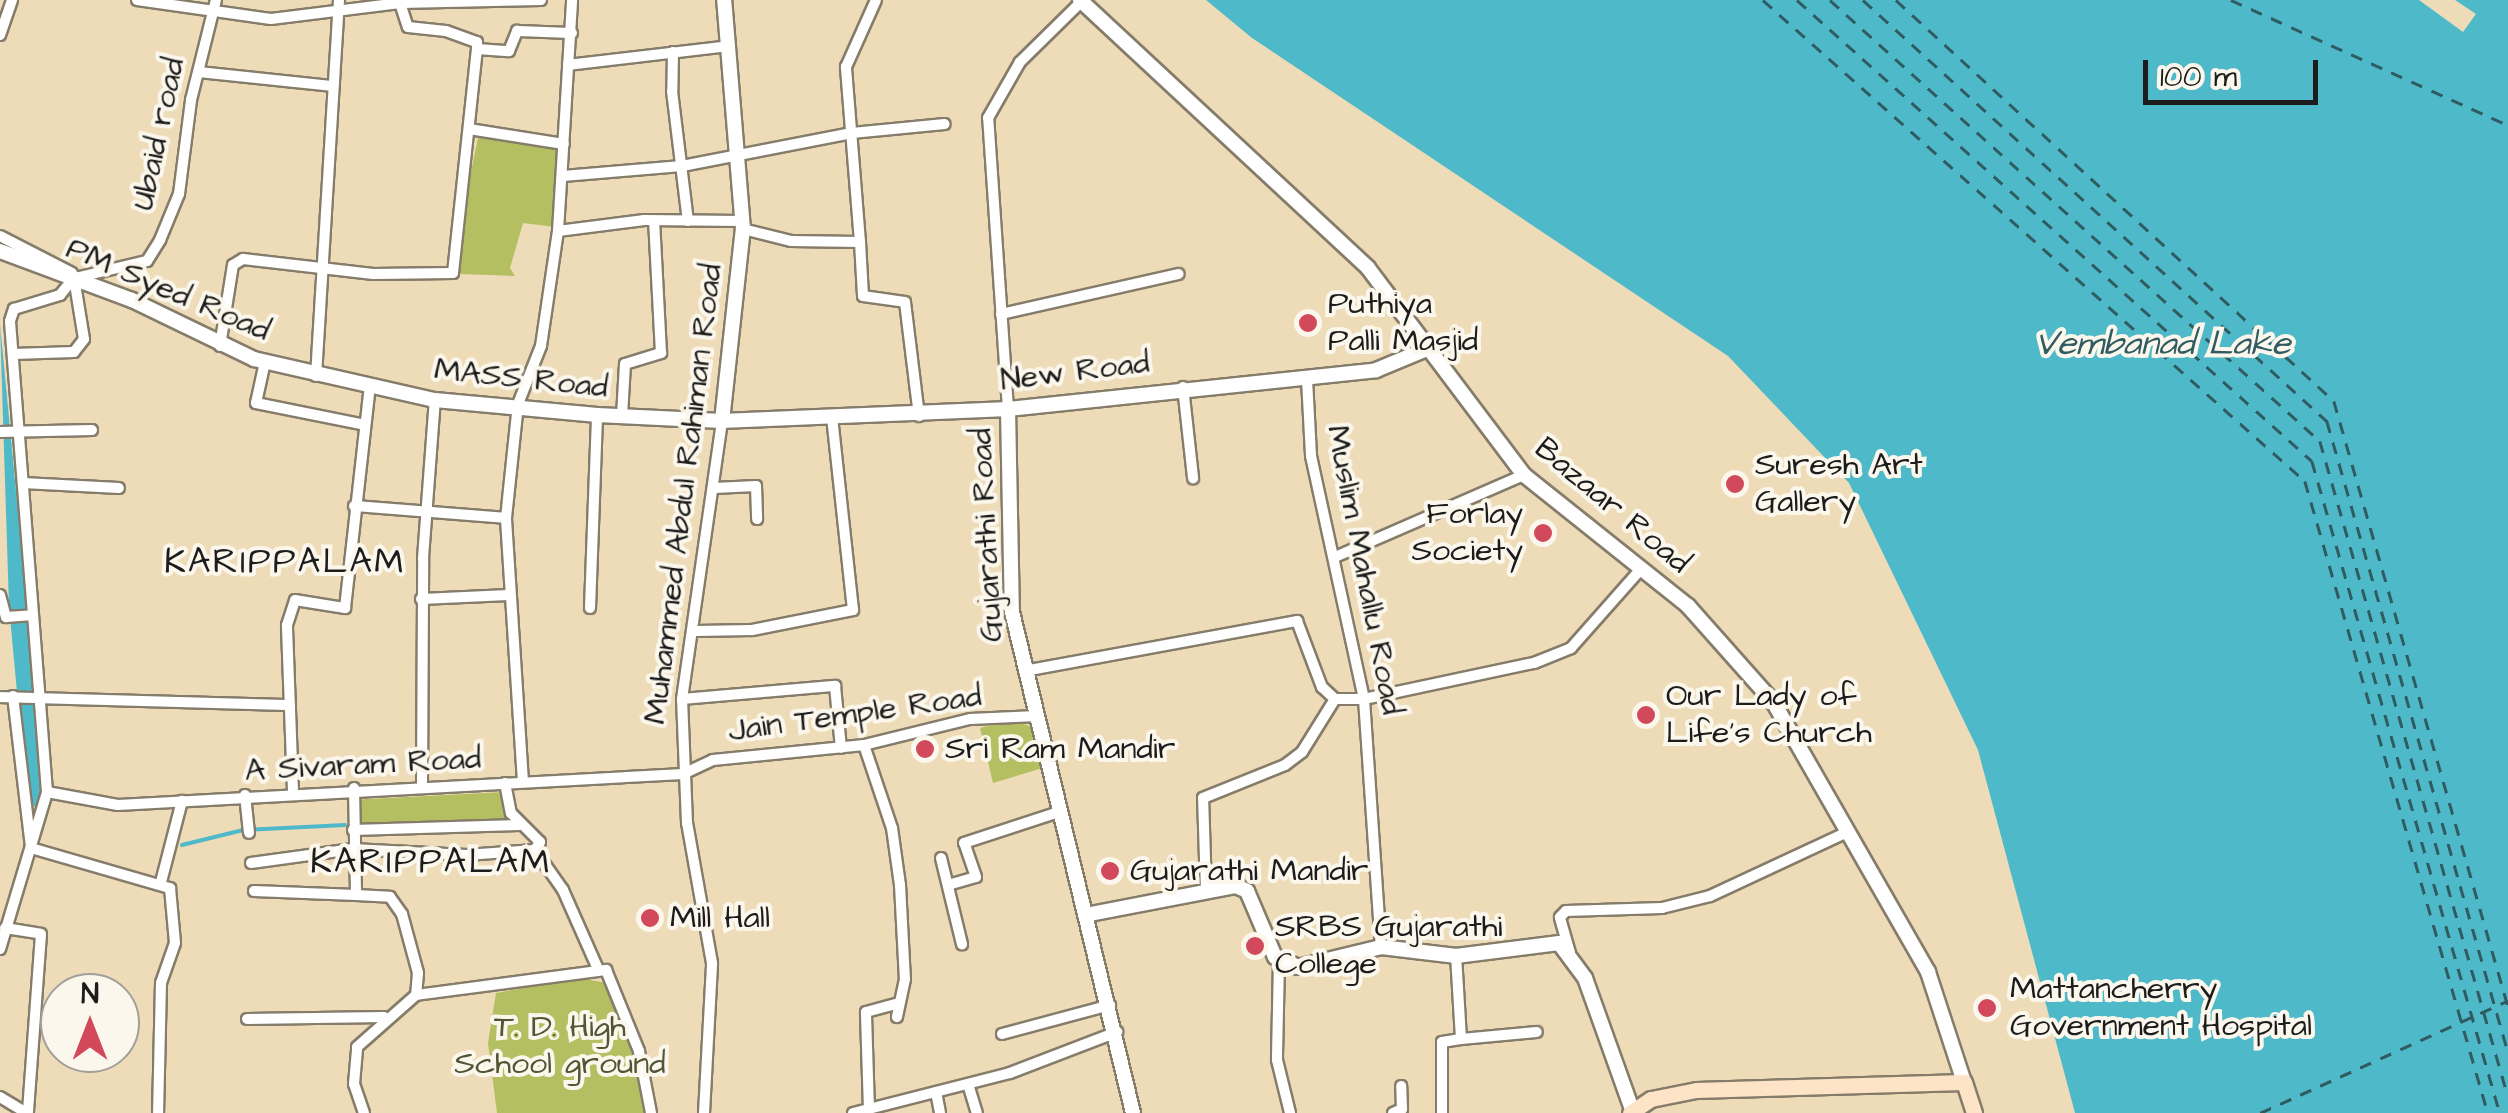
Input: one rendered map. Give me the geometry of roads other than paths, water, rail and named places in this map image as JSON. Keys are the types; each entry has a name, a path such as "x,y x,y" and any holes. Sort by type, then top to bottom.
{"main road":[{"path":"1631,1111 1696,1090 1964,1082 1974,1113"}],"street":[{"path":"0,35 12,0"},
{"path":"136,0 213,14 272,19 338,6 541,0"},
{"name":"Ubaid road","path":"13,354 14,308 60,295 74,278 147,261 160,240 179,194 198,72 216,0"},
{"path":"523,782 506,518 518,404 541,346 558,231 572,0"},
{"name":"Muhammed Abdul Rahiman Road","path":"704,1113 712,963 682,774 682,699 696,631 743,225 724,0"},
{"path":"876,0 846,67 863,296 905,302 919,416"},
{"path":"1008,409 988,118 1020,62 1081,1"},
{"name":"Bazaar Road","path":"1081,1 1342,242 1429,348 1524,475 1716,633 1774,703 1845,834 1928,972 1964,1082"},
{"path":"220,346 234,265 256,256 322,269 453,273 477,42 408,26 400,4"},
{"path":"316,376 338,6"},
{"path":"478,49 509,51 517,32 572,33"},
{"path":"568,65 730,46"},
{"path":"673,52 688,222"},
{"path":"198,72 333,86"},
{"path":"563,176 682,166 852,133 945,124"},
{"path":"469,128 564,144"},
{"path":"558,231 654,220 743,225 791,241 860,242"},
{"path":"622,416 625,364 661,352 654,220"},
{"path":"0,236 74,278 84,340 74,352 13,354 37,694 48,792 0,949"},
{"name":"PM Syed Road","path":"0,251 74,278 220,346 316,376"},
{"path":"1001,314 1179,274"},
{"name":"New Road","path":"722,421 919,416 1008,409 1183,386 1307,379 1376,370 1429,348"},
{"path":"265,362 256,403 360,424"},
{"name":"MASS Road","path":"316,376 435,400 518,404 597,415 722,421"},
{"name":"Muslim Mahallu Road","path":"1307,379 1311,456 1364,699 1381,948"},
{"path":"293,791 287,626 295,600 345,608 360,424 370,385"},
{"path":"1183,386 1193,478"},
{"path":"422,786 421,599 435,400"},
{"name":"Gujarathi Road","path":"1008,409 1012,612 1036,716"},
{"path":"590,608 597,415"},
{"path":"696,631 752,630 852,610 832,416"},
{"path":"0,432 92,430"},
{"path":"1335,557 1524,475"},
{"path":"24,482 118,488"},
{"path":"714,488 756,486 757,519"},
{"path":"354,506 427,507 474,520 506,518"},
{"path":"1024,671 1297,621 1322,688 1336,700 1364,699 1534,662 1571,648 1640,570"},
{"path":"0,595 6,617 33,614"},
{"path":"421,599 508,595"},
{"path":"682,699 835,686 841,748"},
{"path":"0,696 37,694 290,705"},
{"path":"13,696 31,848"},
{"path":"1206,890 1203,798 1285,765 1302,752 1336,700"},
{"path":"1036,716 1118,1032 1132,1113"},
{"name":"Jain Temple Road","path":"682,774 713,760 841,748 970,720 1036,716"},
{"path":"864,744 892,828 900,885 905,979 897,1017"},
{"name":"A Sivaram Road","path":"48,792 118,804 293,791 682,774"},
{"path":"505,783 519,826 540,842 535,850"},
{"path":"354,788 356,895"},
{"path":"245,795 249,829"},
{"path":"161,882 182,800"},
{"path":"948,885 976,877 964,843 1062,811"},
{"path":"353,830 519,826"},
{"path":"1631,1111 1570,954 1560,917 1566,910 1662,908 1710,896 1845,834"},
{"path":"31,848 127,880 161,882 170,888 176,919 161,984 158,1113"},
{"path":"251,863 353,849 466,855 535,850"},
{"path":"535,850 563,890 598,970 613,980 632,1031 651,1113"},
{"path":"941,858 962,944"},
{"path":"254,890 390,897 402,914 418,972 416,995"},
{"path":"1085,915 1206,890 1246,890 1279,962 1277,1060 1290,1113"},
{"path":"0,897 13,897"},
{"path":"3,1101 28,1113 41,934 5,928"},
{"path":"1279,962 1298,966 1381,948 1456,956 1546,942 1559,943 1570,954"},
{"path":"1456,956 1460,1039"},
{"path":"364,1113 352,1066 356,1047 385,1017 416,995 598,970"},
{"path":"869,1110 866,1012 900,1003"},
{"path":"1002,1034 1110,1005"},
{"path":"247,1018 385,1017"},
{"path":"853,1113 968,1084 1118,1032"},
{"path":"1442,1113 1442,1042 1537,1032"},
{"path":"968,1084 977,1113"},
{"path":"1393,1113 1402,1109 1400,1086"},
{"path":"936,1092 940,1113"}],"water":[{"name":"Vembanad Lake","path":"1206,0 2508,0 2508,1113 2075,1113 1978,750 1849,483 1728,356 1252,38"},
{"path":"0,324 27,606 40,795 35,807 27,800 9,606"}],"waterway":[{"path":"182,845 243,830 345,825"}],"place":[{"name":"Puthiya Palli Masjid","path":"1308,323"},
{"name":"Suresh Art Gallery","path":"1735,484"},
{"name":"Forlay Society","path":"1543,533"},
{"name":"Our Lady of Life's Church","path":"1646,715"},
{"name":"Sri Ram Mandir","path":"925,749"},
{"name":"Gujarathi Mandir","path":"1110,871"},
{"name":"Mill Hall","path":"650,918"},
{"name":"SRBS Gujarathi College","path":"1255,946"},
{"name":"Mattancherry Government Hospital","path":"1987,1008"}],"district":[{"name":"KARIPPALAM","path":"285,562"},
{"name":"KARIPPALAM","path":"431,862"}],"park label":[{"name":"T. D. High School ground","path":"560,1046"}]}
